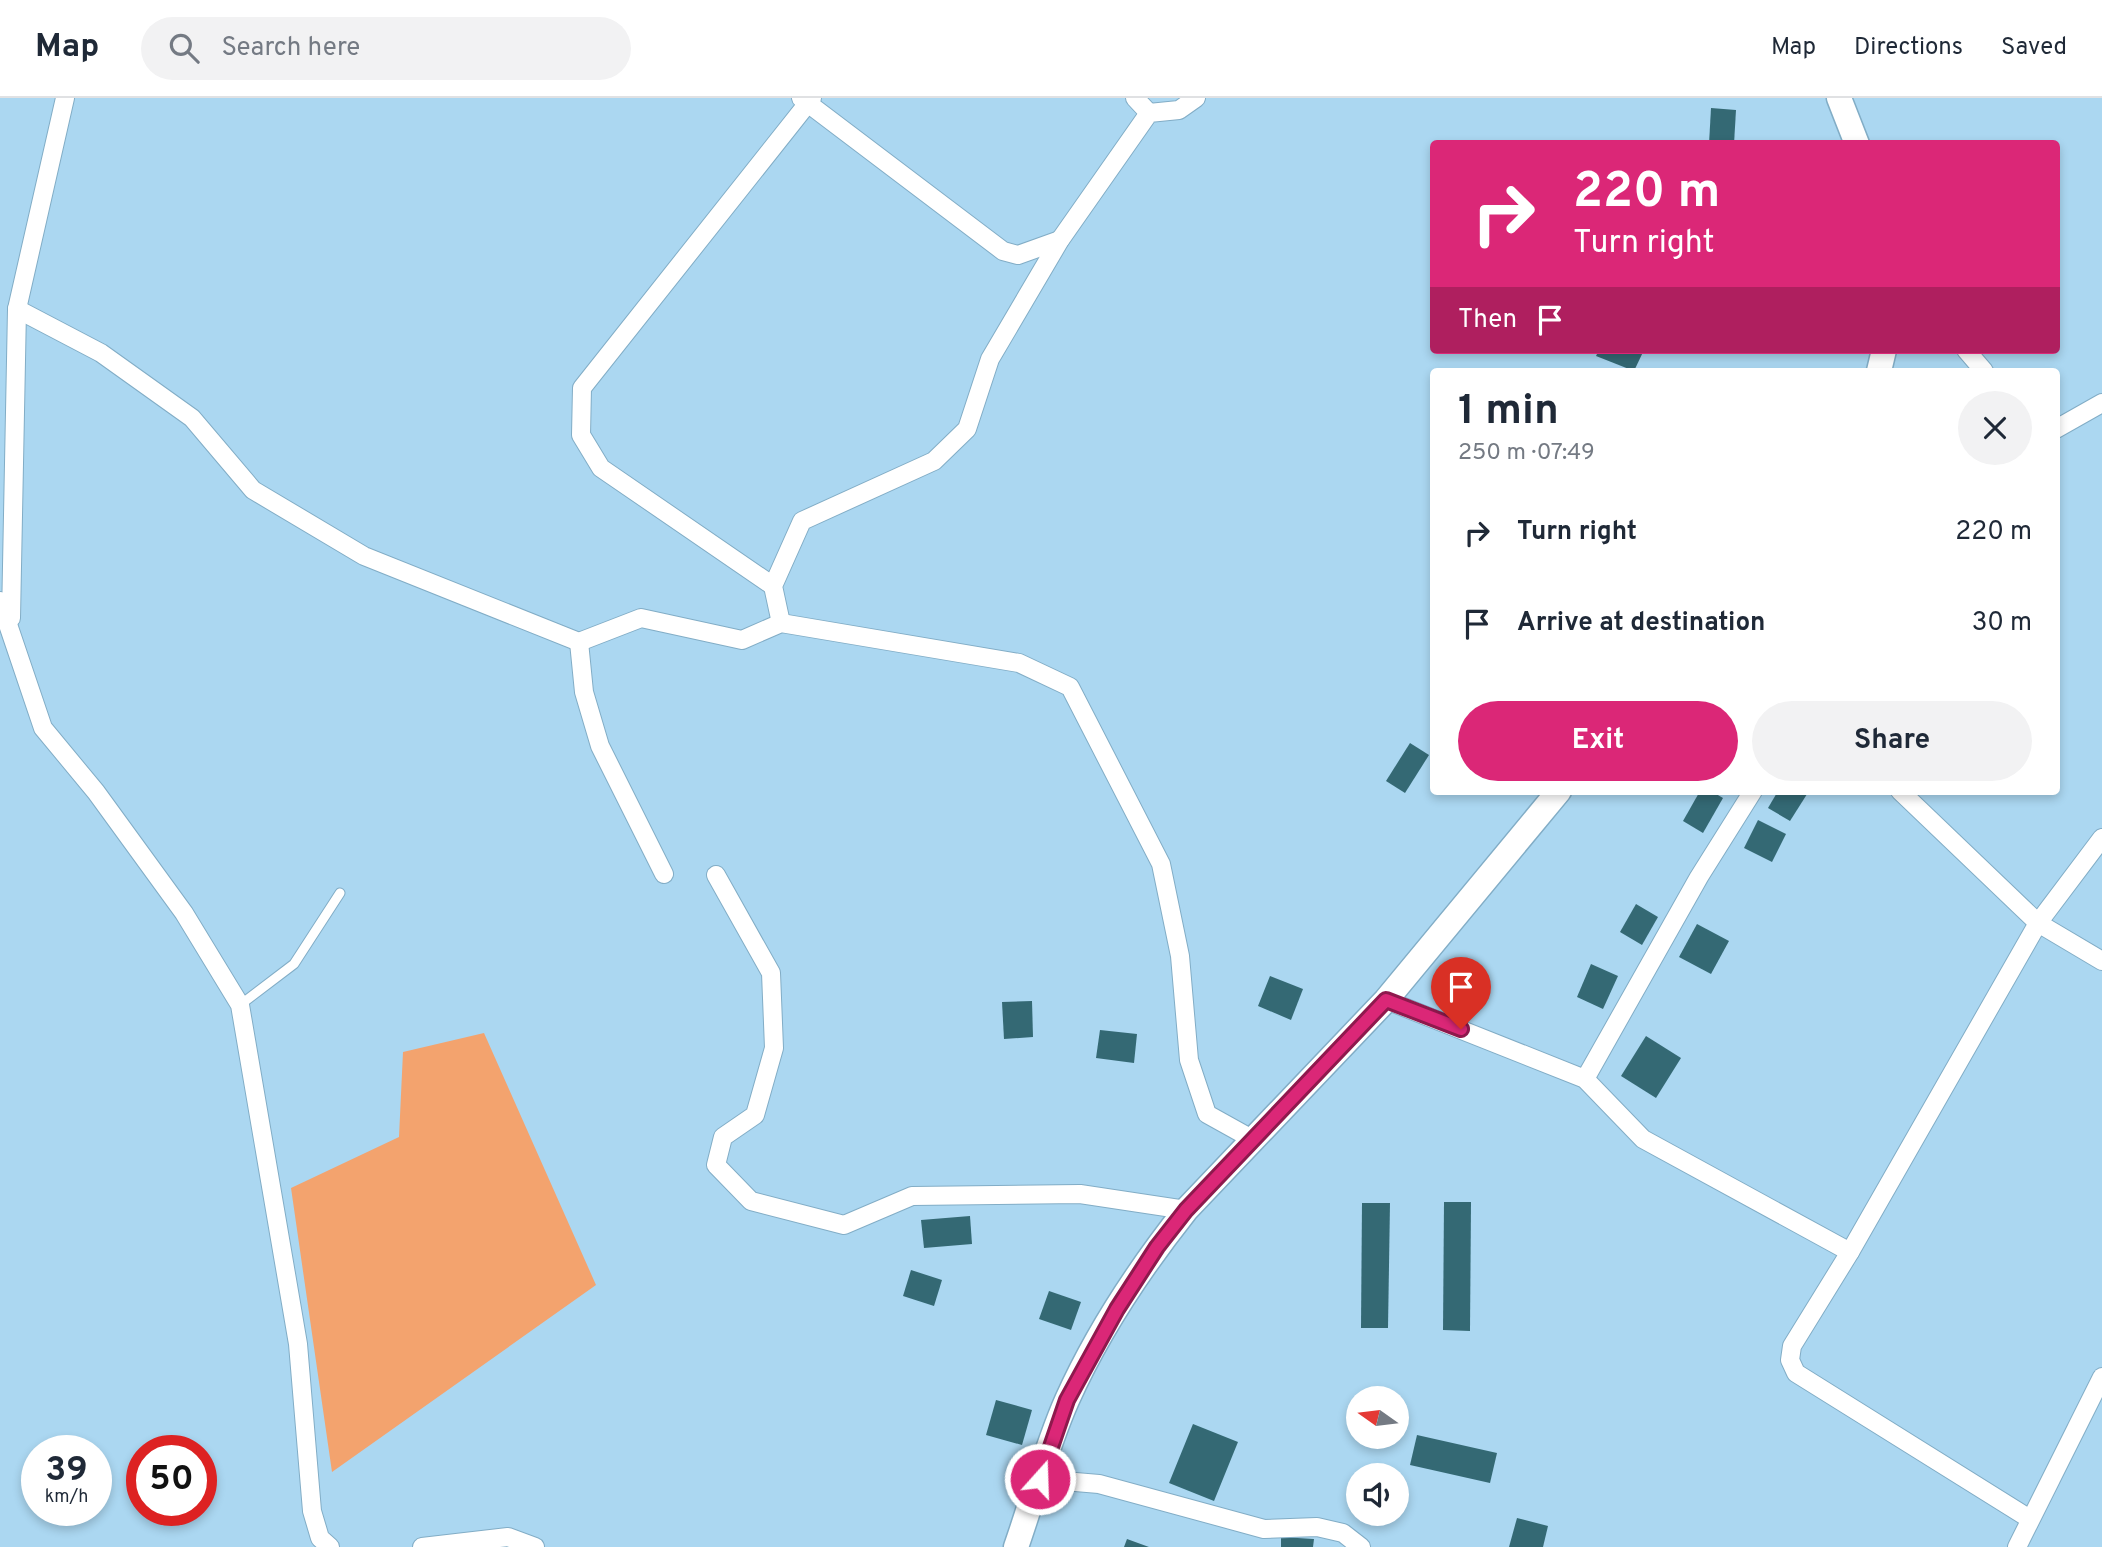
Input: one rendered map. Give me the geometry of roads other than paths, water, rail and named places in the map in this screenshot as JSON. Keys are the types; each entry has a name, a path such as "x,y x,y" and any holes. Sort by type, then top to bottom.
{"main road":[{"path":"1839,98 1855,140"},
{"path":"1016,1547 1067,1400 1117,1309 1157,1247 1186,1210 1386,1000 1556,795"}],"street":[{"path":"10,630 17,309 65,98"},
{"path":"1135,98 1149,113"},
{"path":"781,623 773,586 802,521 934,461 967,429 990,359 1060,240 1149,113 1179,110 1196,98"},
{"path":"773,586 601,468 581,435 582,388 807,100 1003,251 1018,255 1060,240"},
{"path":"17,309 101,353 192,418 253,490 364,556 579,642 640,618 743,640 781,623 1019,663 1070,687 1161,864 1180,956 1189,1060 1207,1114 1252,1139"},
{"path":"1969,354 1981,368"},
{"path":"2060,427 2102,402"},
{"path":"0,601 43,728 96,792 184,913 240,1005 299,1344 312,1511 320,1538 330,1547"},
{"path":"579,642 584,692 600,746 664,874"},
{"path":"1585,1079 1699,877 1750,795"},
{"path":"1904,795 2038,923 2102,961"},
{"path":"2030,1518 1796,1373 1790,1360 1792,1346 1850,1252 2038,923 2102,838"},
{"path":"716,875 771,973 774,1048 755,1115 723,1137 716,1165 751,1201 844,1225 912,1196 1080,1194 1186,1210"},
{"path":"1386,1000 1585,1079 1643,1139 1850,1252"},
{"path":"2017,1547 2102,1377"},
{"path":"1040,1479 1099,1484 1264,1529 1317,1527 1343,1533 1361,1547"},
{"path":"422,1547 509,1537 535,1547"}],"lane":[{"path":"240,1005 294,964 340,893"}]}
